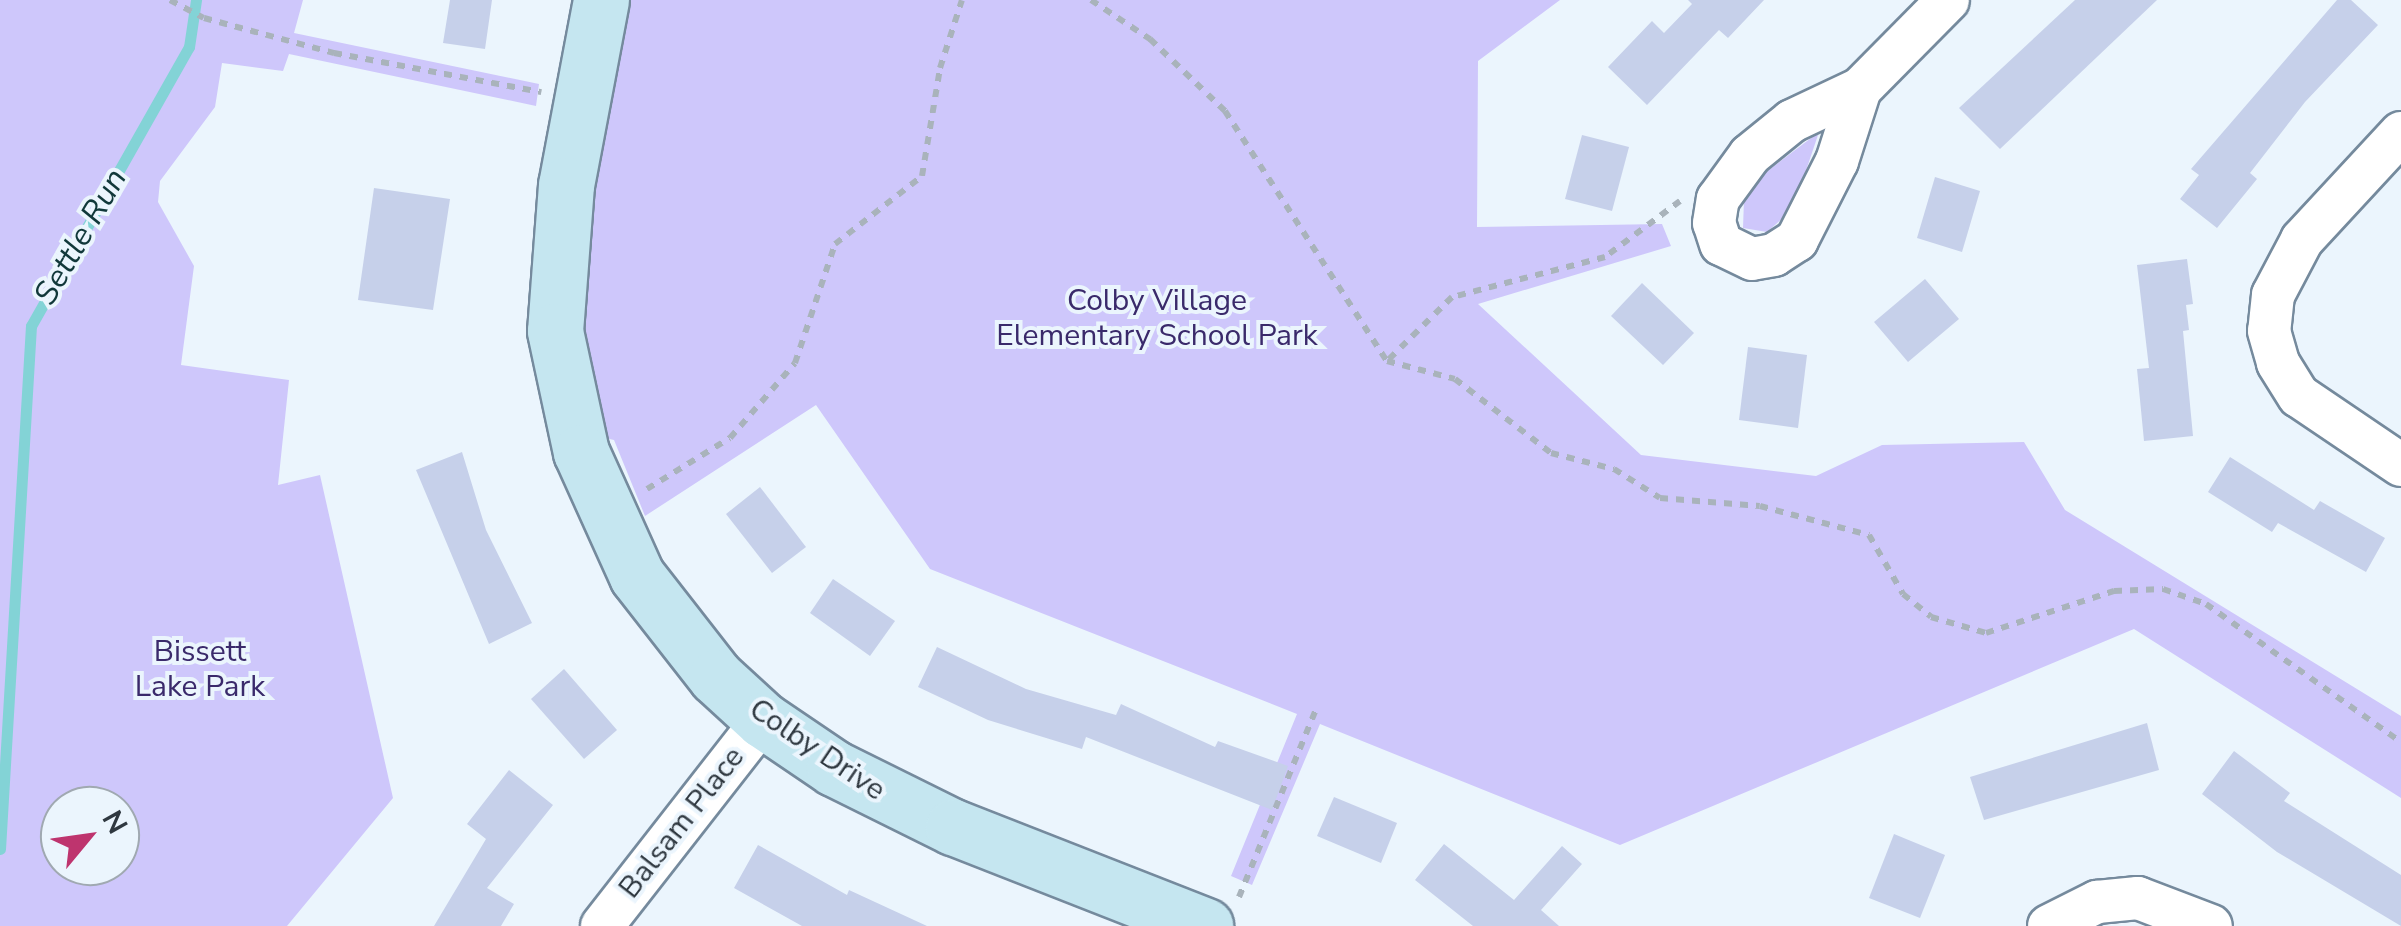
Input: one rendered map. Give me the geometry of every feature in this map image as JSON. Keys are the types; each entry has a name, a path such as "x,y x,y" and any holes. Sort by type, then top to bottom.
{"street":[{"name":"Colby Drive","path":"601,0 566,185 556,331 570,414 605,516 665,618 763,720 895,802 1220,917"},
{"path":"1860,89 1948,0"},
{"path":"2401,134 2302,240 2274,294 2270,331 2278,363 2298,396 2401,465"},
{"name":"Balsam Place","path":"602,926 763,720"},
{"path":"2049,926 2084,906 2138,898 2211,926"}],"path":[{"path":"170,0 204,18 334,53 581,99"},
{"path":"605,516 730,438 794,363 835,244 922,176 940,68 962,0"},
{"path":"1091,0 1150,39 1225,111 1387,361 1455,379 1551,452 1614,469 1660,498 1760,506 1869,535 1903,594 1931,617 1986,633 2114,590 2163,590 2206,604 2401,742"},
{"path":"1387,361 1452,298 1605,257 1681,200"},
{"path":"1220,917 1317,707"}],"green space":[{"name":"Bissett Lake Park","path":"0,0 303,0 294,33 539,84 536,106 289,54 283,71 222,63 215,107 160,181 158,202 194,266 181,365 289,380 278,485 320,475 393,798 287,926 0,926"},
{"name":"Colby Village Elementary School Park","path":"619,0 1560,0 1478,61 1477,227 1662,224 1671,246 1478,304 1641,455 1816,476 1882,445 2024,442 2065,510 2401,716 2401,798 2134,629 1620,845 1320,724 1252,885 1231,876 1297,714 930,569 816,405 645,516 614,440 588,434 570,340"},
{"path":"1819,132 1793,209 1767,232 1743,228 1744,200 1757,179"}],"building":[{"path":"450,0 492,0 485,49 443,43"},
{"path":"1688,0 1764,0 1728,38 1719,30 1647,105 1608,67 1652,21 1664,33 1692,4"},
{"path":"2075,0 2157,0 2000,149 1959,108"},
{"path":"2337,0 2351,0 2378,25 2305,102 2250,173 2257,179 2217,228 2180,199 2199,175 2191,169"},
{"path":"1582,135 1629,147 1612,211 1565,199"},
{"path":"1935,177 1980,191 1962,252 1917,238"},
{"path":"374,188 450,199 433,310 358,300"},
{"path":"2187,259 2193,304 2186,305 2189,330 2183,331 2193,436 2144,441 2137,369 2149,368 2137,265"},
{"path":"1925,279 1959,319 1908,362 1874,322"},
{"path":"1642,283 1694,333 1663,365 1611,316"},
{"path":"1748,347 1807,355 1798,428 1739,420"},
{"path":"462,452 486,530 532,623 489,644 416,470"},
{"path":"2230,457 2314,510 2320,501 2385,538 2366,572 2278,523 2272,532 2208,492"},
{"path":"760,487 806,547 772,573 726,514"},
{"path":"833,579 895,621 870,656 810,613"},
{"path":"937,647 1026,689 1116,715 1121,704 1215,747 1218,741 1288,766 1272,810 1086,737 1082,749 988,720 918,687"},
{"path":"564,669 617,730 584,759 531,699"},
{"path":"2147,723 2159,770 1984,820 1970,777"},
{"path":"2234,751 2290,793 2284,801 2401,875 2401,926 2277,852 2202,794"},
{"path":"509,770 553,805 487,888 514,904 501,926 434,926 486,839 467,824"},
{"path":"1334,797 1397,823 1381,863 1317,836"},
{"path":"1894,834 1945,855 1920,918 1869,898"},
{"path":"1444,844 1514,900 1562,846 1582,864 1541,910 1559,926 1473,926 1415,880"},
{"path":"758,845 847,895 849,890 927,926 802,926 734,888"}],"waterway":[{"name":"Settle Run","path":"0,849 31,326 189,47 196,0"}]}
